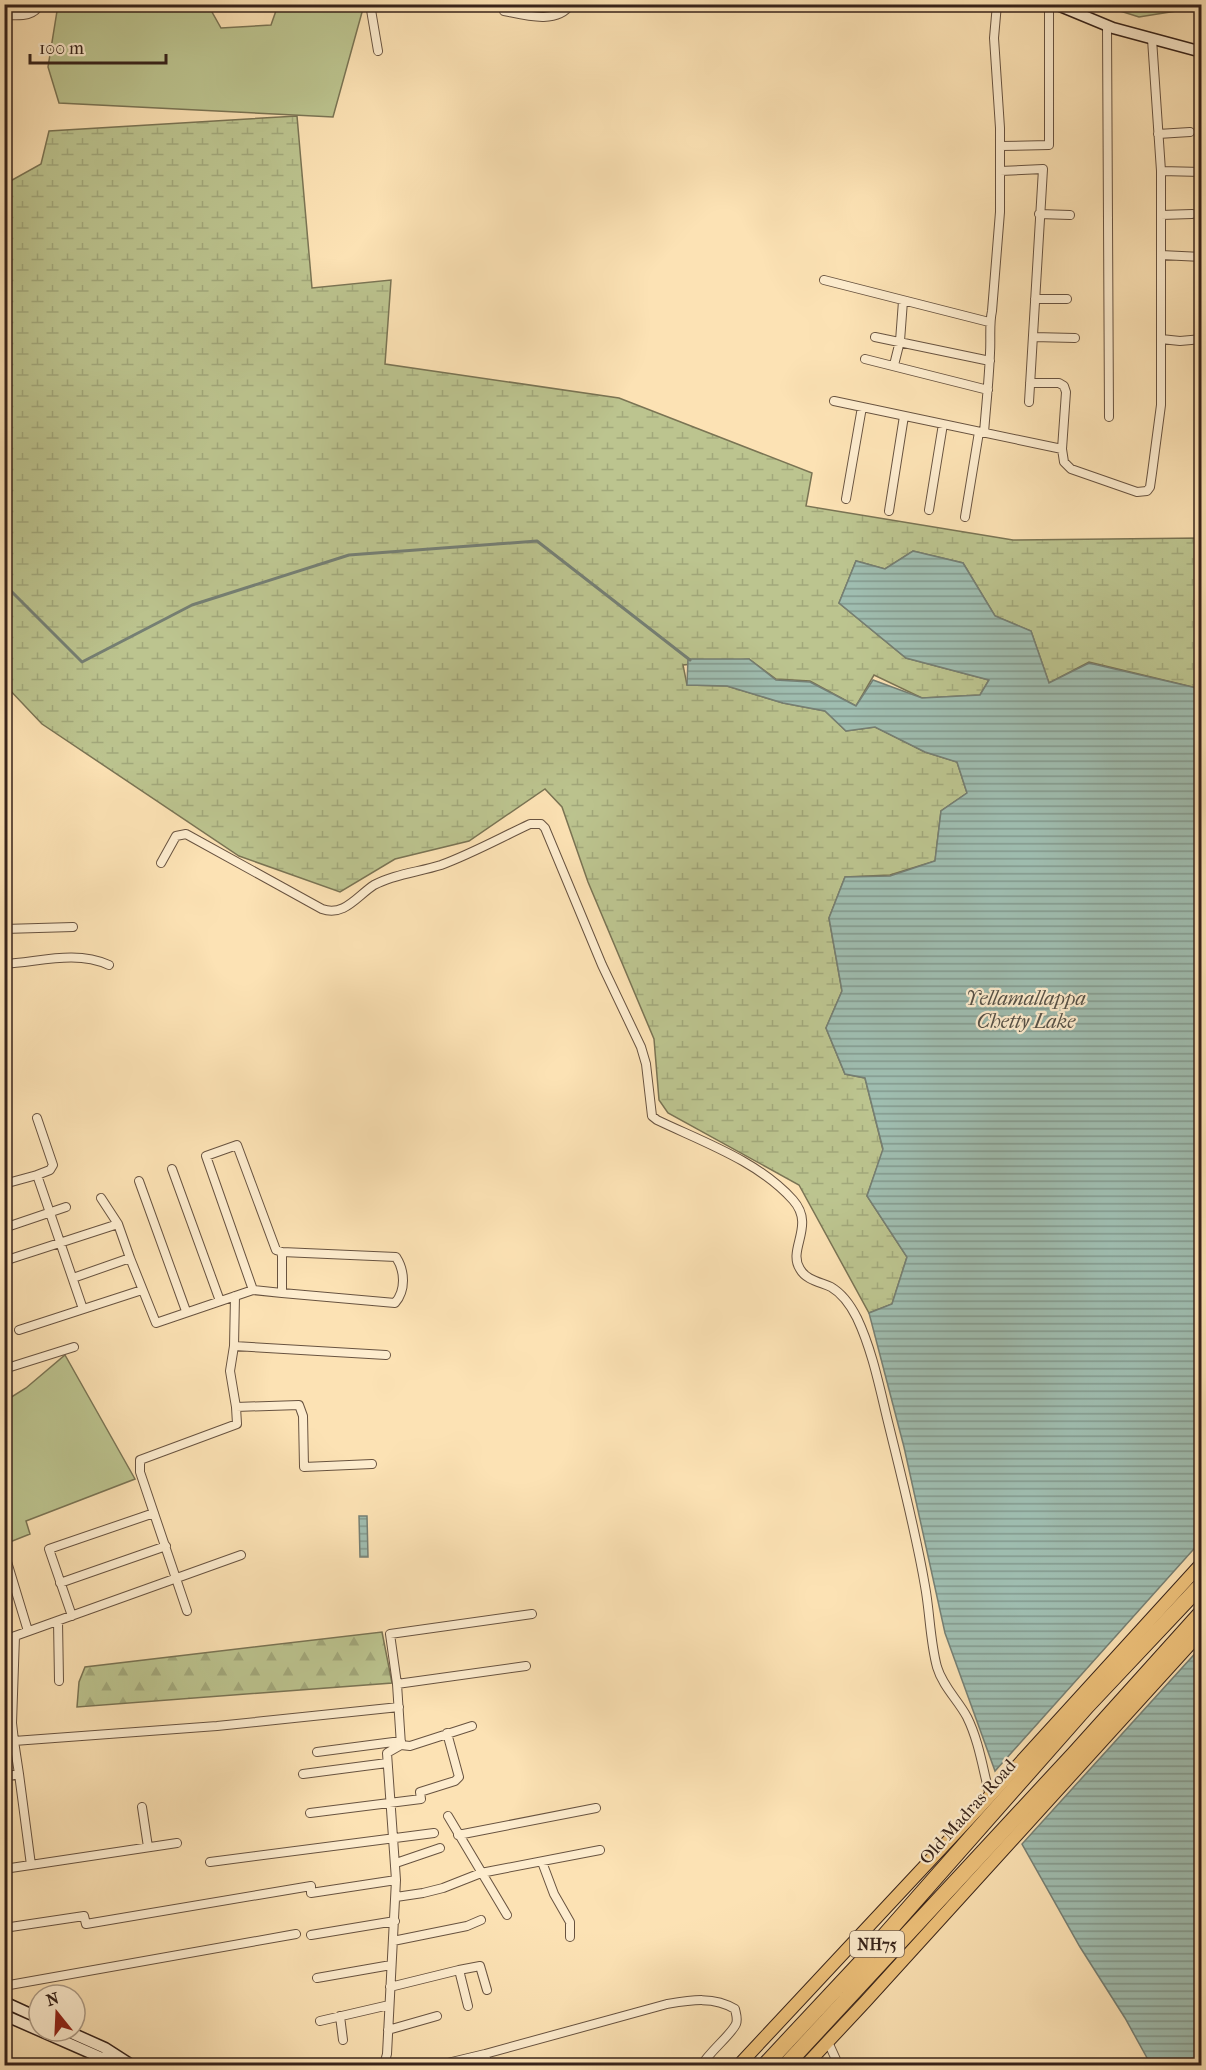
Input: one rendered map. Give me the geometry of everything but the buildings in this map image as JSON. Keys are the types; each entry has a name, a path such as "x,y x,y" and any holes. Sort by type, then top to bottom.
{"highway":[{"name":"Old Madras Road","path":"764,2066 863,1960 1087,1706 1202,1584"},
{"name":"Old Madras Road","path":"785,2066 1000,1833 1071,1765 1202,1612"}],"main road":[{"path":"1055,4 1107,26 1202,52"},
{"path":"738,2066 990,1796 1202,1563"},
{"path":"805,2066 1071,1765 1202,1631"},
{"path":"4,2002 27,2013"},
{"path":"4,2015 102,2058 133,2066"},
{"path":"87,2040 105,2048 113,2061"}],"street":[{"path":"4,15 28,15 36,12 40,4"},
{"path":"370,4 378,51"},
{"path":"504,11 541,17 560,14 571,4"},
{"path":"965,517 988,390 991,328 989,322 992,311 999,229 1000,146 994,38 997,4"},
{"path":"1000,146 1049,145 1049,4"},
{"path":"1107,26 1109,417"},
{"path":"1030,383 1059,383 1064,386 1066,392 1062,449 1064,462 1078,472 1137,492 1147,491 1150,487 1161,405 1161,171 1152,39"},
{"path":"1158,134 1190,132"},
{"path":"1000,171 1043,169 1029,402"},
{"path":"1161,171 1202,172"},
{"path":"1039,214 1070,215"},
{"path":"1161,215 1192,214"},
{"path":"1161,255 1202,256"},
{"path":"824,280 989,322"},
{"path":"1035,298 1067,299"},
{"path":"894,365 900,341 903,301"},
{"path":"875,336 990,362"},
{"path":"1033,337 1075,338"},
{"path":"1161,339 1180,341 1202,339"},
{"path":"865,358 988,390"},
{"path":"834,401 1062,449"},
{"path":"846,499 861,407"},
{"path":"889,511 904,416"},
{"path":"929,510 943,424"},
{"path":"161,863 176,836 186,834 322,909 335,911 387,880 455,860 530,824 536,823 545,828 602,965 641,1047 646,1064 652,1116 746,1164 770,1180 790,1198 800,1211 803,1220 796,1256 800,1270 841,1295 848,1302 857,1319 874,1363 900,1472 926,1588 938,1668 946,1687 966,1716 972,1730 990,1796"},
{"path":"4,929 73,927"},
{"path":"4,964 70,957 94,958 109,965"},
{"path":"4,1171 7,1184 50,1170 53,1165 37,1118"},
{"path":"101,1198 118,1224 156,1323 253,1290 395,1303 402,1295 403,1268 396,1257 276,1250 237,1145 206,1156 253,1290"},
{"path":"172,1169 220,1301"},
{"path":"37,1174 83,1309"},
{"path":"139,1181 186,1311"},
{"path":"4,1228 66,1207"},
{"path":"4,1261 118,1224"},
{"path":"282,1252 282,1293"},
{"path":"73,1278 130,1258"},
{"path":"19,1330 142,1290"},
{"path":"187,1611 140,1472 140,1460 237,1424 237,1407 230,1371 234,1346 235,1296"},
{"path":"234,1346 387,1355"},
{"path":"4,1369 74,1347"},
{"path":"237,1407 299,1405 303,1416 304,1467 372,1464"},
{"path":"72,1616 49,1549 154,1513"},
{"path":"60,1582 166,1546"},
{"path":"4,1552 28,1631"},
{"path":"4,1640 242,1555"},
{"path":"401,1743 397,1684 390,1634 532,1614"},
{"path":"58,1621 59,1681"},
{"path":"15,1636 8,1723 14,1741 31,1865"},
{"path":"397,1684 526,1666"},
{"path":"14,1741 217,1726 399,1707"},
{"path":"317,1752 401,1743 410,1746 472,1726"},
{"path":"310,1813 421,1799 420,1792 455,1781 459,1777 447,1733"},
{"path":"380,2066 387,2054 396,1897 396,1863 387,1753 401,1743"},
{"path":"303,1774 387,1763"},
{"path":"4,1777 19,1774"},
{"path":"142,1807 148,1847"},
{"path":"458,1835 596,1808"},
{"path":"448,1816 507,1915"},
{"path":"210,1862 434,1833"},
{"path":"4,1869 177,1843"},
{"path":"396,1863 440,1848"},
{"path":"396,1897 442,1888 482,1874 600,1850"},
{"path":"542,1862 554,1894 570,1922 570,1937"},
{"path":"4,1928 84,1916 86,1924 311,1886 311,1893 396,1880"},
{"path":"393,1941 467,1926 481,1920"},
{"path":"311,1935 394,1921"},
{"path":"4,1986 296,1934"},
{"path":"317,1978 391,1965"},
{"path":"390,1987 480,1966 487,1990"},
{"path":"459,1970 468,2006"},
{"path":"440,2065 668,2004 710,2000 728,2005 735,2009 736,2025 707,2055 701,2066"},
{"path":"320,2021 389,2006"},
{"path":"340,2016 343,2040"},
{"path":"388,2030 437,2016"},
{"path":"828,2042 839,2066"},
{"path":"485,2054 488,2066"}],"green space":[{"path":"1201,4 1201,7 1139,17 1101,5"},
{"path":"58,5 208,5 221,28 271,25 278,5 364,5 333,117 59,103 48,67"},
{"path":"297,116 312,288 391,280 385,364 619,398 812,473 806,506 1013,540 1201,538 1201,689 1089,662 1049,683 1031,631 995,616 963,563 913,551 885,569 856,561 839,603 906,658 989,680 980,695 922,698 874,675 856,706 810,681 776,679 749,659 683,665 687,685 727,686 783,703 825,711 846,731 875,727 925,752 957,762 967,793 941,811 935,861 890,875 845,877 829,918 842,991 826,1028 845,1074 865,1078 883,1150 867,1196 907,1257 892,1304 869,1313 799,1185 668,1113 659,1100 654,1039 588,882 562,807 545,789 469,841 395,859 340,892 239,856 42,724 5,685 5,184 41,164 49,131"},
{"path":"65,1355 135,1479 26,1521 30,1534 5,1544 5,1401 26,1388"},
{"path":"382,1632 392,1683 77,1707 79,1682 85,1667"}],"water":[{"name":"Yellamallappa Chetty Lake","path":"913,551 963,563 995,616 1031,631 1049,683 1089,663 1201,689 1201,1541 995,1771 945,1633 904,1447 869,1313 892,1304 907,1257 867,1196 883,1149 865,1078 845,1074 826,1028 842,991 829,918 845,877 890,876 935,861 941,811 967,793 957,762 925,752 875,727 846,731 825,711 783,703 727,686 687,685 688,659 749,659 776,680 810,682 856,706 873,680 922,698 980,695 989,680 906,658 839,603 856,561 885,569"},
{"path":"359,1516 367,1516 368,1557 360,1557"},
{"path":"1201,1647 1201,2065 1151,2065 1125,2018 1080,1947 1022,1844"}],"waterway":[{"path":"4,584 82,662 192,605 349,555 537,541 690,660"}]}
